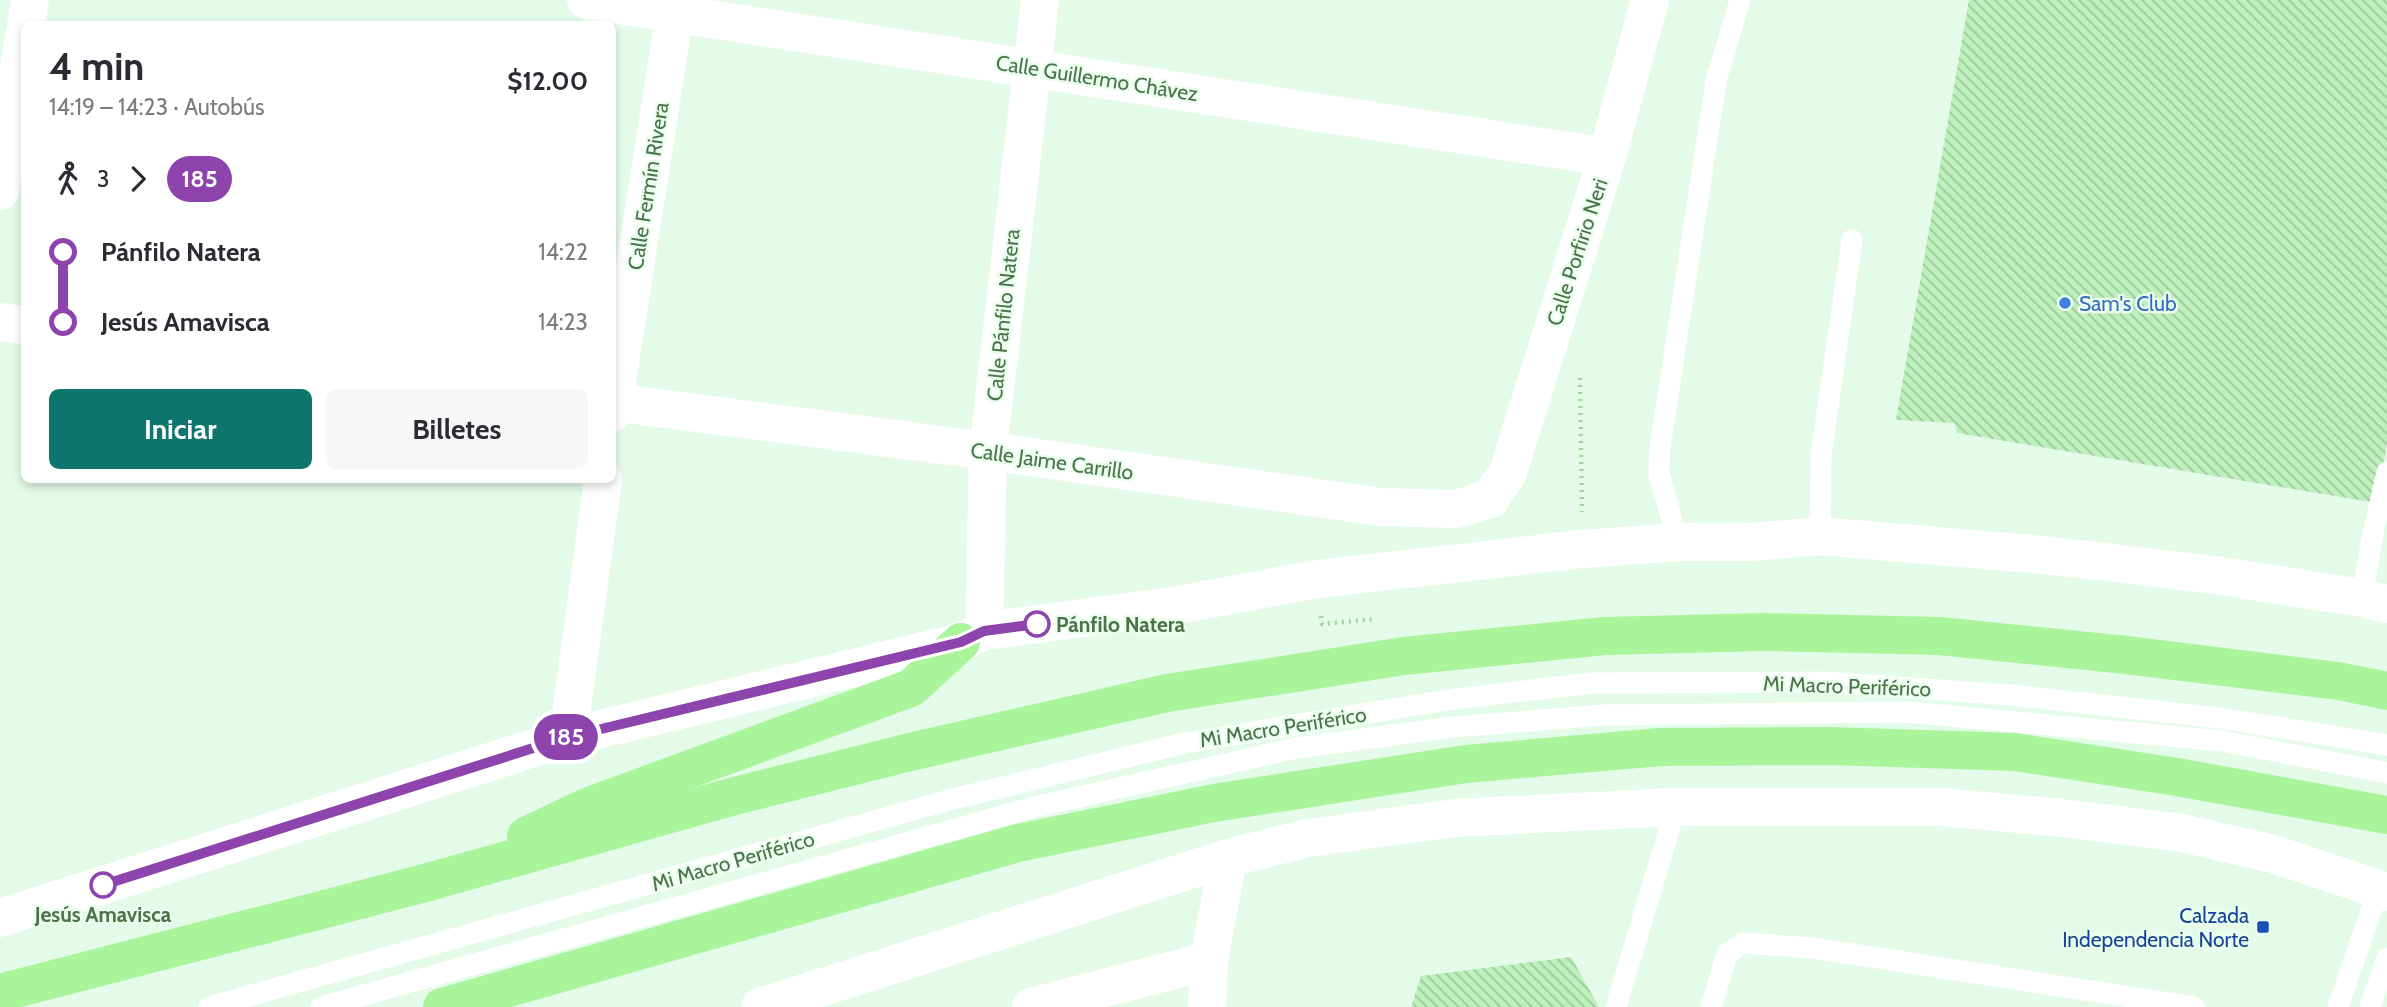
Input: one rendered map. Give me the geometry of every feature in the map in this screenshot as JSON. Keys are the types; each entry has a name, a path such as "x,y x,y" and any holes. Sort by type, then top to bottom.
{"highway":[{"path":"0,993 425,883 731,797 914,751 1167,692 1404,656 1631,635 1763,632 1939,636 2140,656 2338,681 2387,691"},
{"path":"425,883 589,806 911,688 972,636"},
{"path":"442,1007 1018,843 1214,803 1466,764 1660,747 1830,746 2015,752 2177,777 2387,815"}],"street":[{"path":"26,21 30,0"},
{"name":"Calle Guillermo Chávez","path":"586,0 676,7 1031,67 1607,157"},
{"name":"Calle Pánfilo Natera","path":"972,636 988,452 1040,0"},
{"name":"Calle Porfirio Neri","path":"1490,499 1508,472 1607,157 1650,0"},
{"name":"Calle Fermín Rivera","path":"616,387 676,7"},
{"path":"0,191 21,55"},
{"path":"0,322 21,325"},
{"name":"Calle Jaime Carrillo","path":"616,406 988,452 1381,507 1456,509 1490,499"},
{"path":"568,737 603,483"},
{"path":"0,918 568,737 972,636 1172,606 1318,579 1582,549 1678,542 1752,542 1820,536 2054,556 2214,575 2375,601"},
{"path":"760,1007 1228,858 1308,838 1455,818 1676,807 1941,807 2182,833 2273,854 2382,891"},
{"path":"1208,1007 1209,961 1228,858"},
{"path":"1031,1007 1209,961"}],"lane":[{"path":"1678,542 1659,474 1660,448 1716,81 1740,0"},
{"path":"1820,536 1821,454 1852,240"},
{"path":"2375,601 2371,542 2387,472"},
{"name":"Mi Macro Periférico","path":"209,1007 949,800 1185,743 1454,699 1593,683 1825,682 2010,695 2220,718 2387,745"},
{"name":"Mi Macro Periférico","path":"321,1007 1034,807 1297,748 1454,727 1603,715 1906,712 2222,741 2387,773"},
{"path":"1616,1007 1676,807"},
{"path":"2338,1007 2382,891"},
{"path":"1711,1007 1727,954 1743,943 1813,948 2193,1007"},
{"path":"2370,1007 2387,958"}],"path":[{"path":"1580,369 1582,549"},
{"path":"1318,579 1322,624 1377,618"}],"building":[{"path":"1969,0 2387,0 2387,443 2377,503 1957,433 1955,423 1896,420"},
{"path":"1571,957 1599,1007 1411,1007 1421,976"}],"bus line":[{"name":"185","path":"103,885 568,737 961,642 984,631 1037,624"}],"place":[{"name":"Sam's Club","path":"2065,303"},
{"name":"Pánfilo Natera","path":"1037,624"},
{"name":"Jesús Amavisca","path":"103,885"},
{"name":"Calzada Independencia Norte","path":"2263,927"}]}
